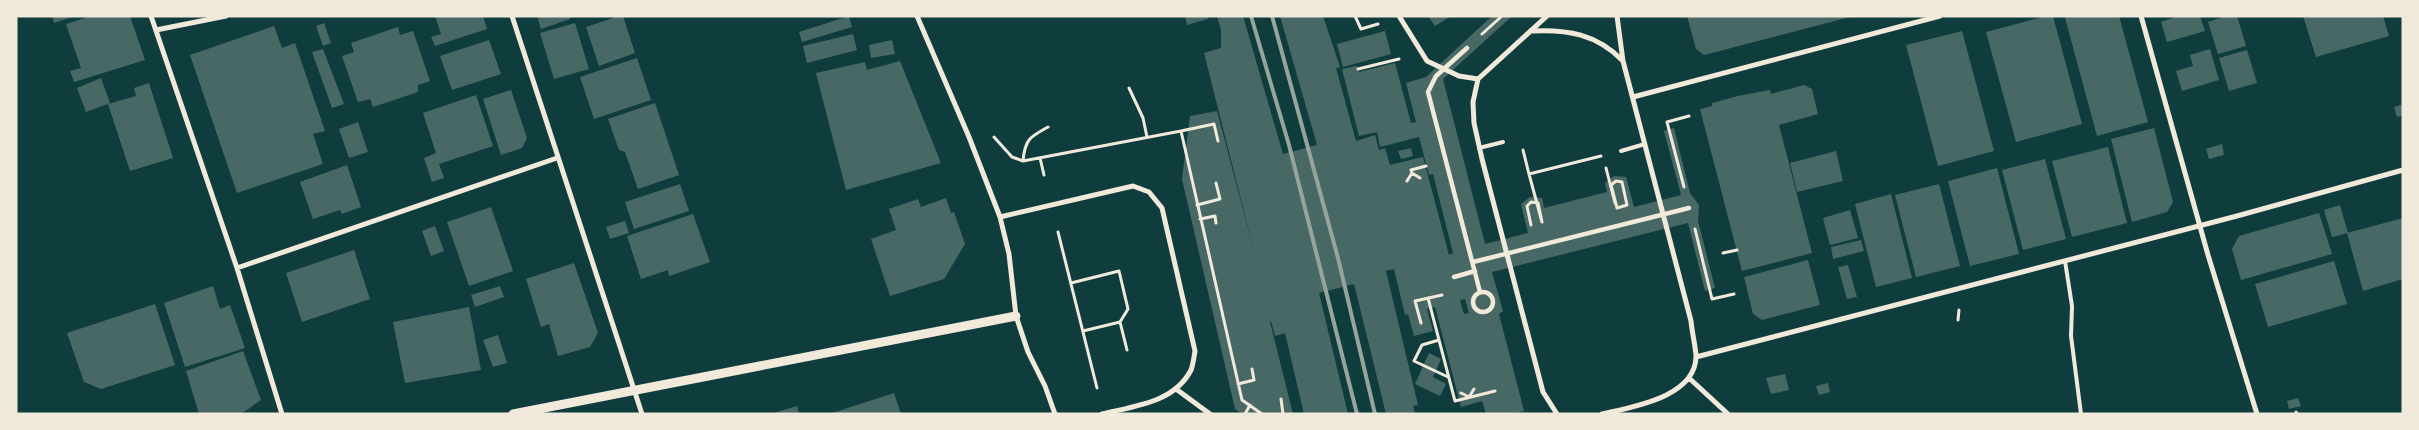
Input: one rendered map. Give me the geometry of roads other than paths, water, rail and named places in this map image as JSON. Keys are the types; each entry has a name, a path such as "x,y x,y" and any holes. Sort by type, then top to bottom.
{"street":[{"path":"151,16 237,268 282,414"},
{"path":"156,30 226,16"},
{"path":"512,16 642,414"},
{"path":"916,16 969,137 1000,218 1010,254 1016,316 1028,352 1056,414"},
{"path":"1399,16 1427,61 1459,76 1478,79"},
{"path":"1547,16 1478,79 1473,102 1474,123 1480,148 1543,392 1557,414"},
{"path":"1602,414 1656,401 1689,378 1696,357 1690,321 1623,62 1617,16"},
{"path":"1633,98 1940,16"},
{"path":"2141,16 2200,225 2257,414"},
{"path":"1531,31 1555,30 1594,39 1610,48 1623,62"},
{"path":"1467,48 1436,76 1428,92 1480,292"},
{"path":"237,268 557,158"},
{"path":"1696,357 2065,261 2403,170"},
{"path":"1000,218 1133,186 1149,192 1162,208 1195,351 1191,370 1176,389 1157,401 1102,414"},
{"path":"1473,262 1689,208"},
{"path":"1454,277 1475,271"},
{"path":"1480,292 1486,292 1493,299 1492,306 1485,312 1478,311 1474,306 1474,296 1480,292"},
{"path":"513,414 1016,316"},
{"path":"1689,378 1728,414"},
{"path":"1176,389 1210,414"}],"lane":[{"path":"1480,148 1502,142"},
{"path":"1621,151 1645,144"},
{"path":"2065,261 2072,306 2071,336 2081,414"}],"railway":[{"path":"1251,16 1289,145 1357,414"},
{"path":"1272,16 1338,258 1375,414"}]}
